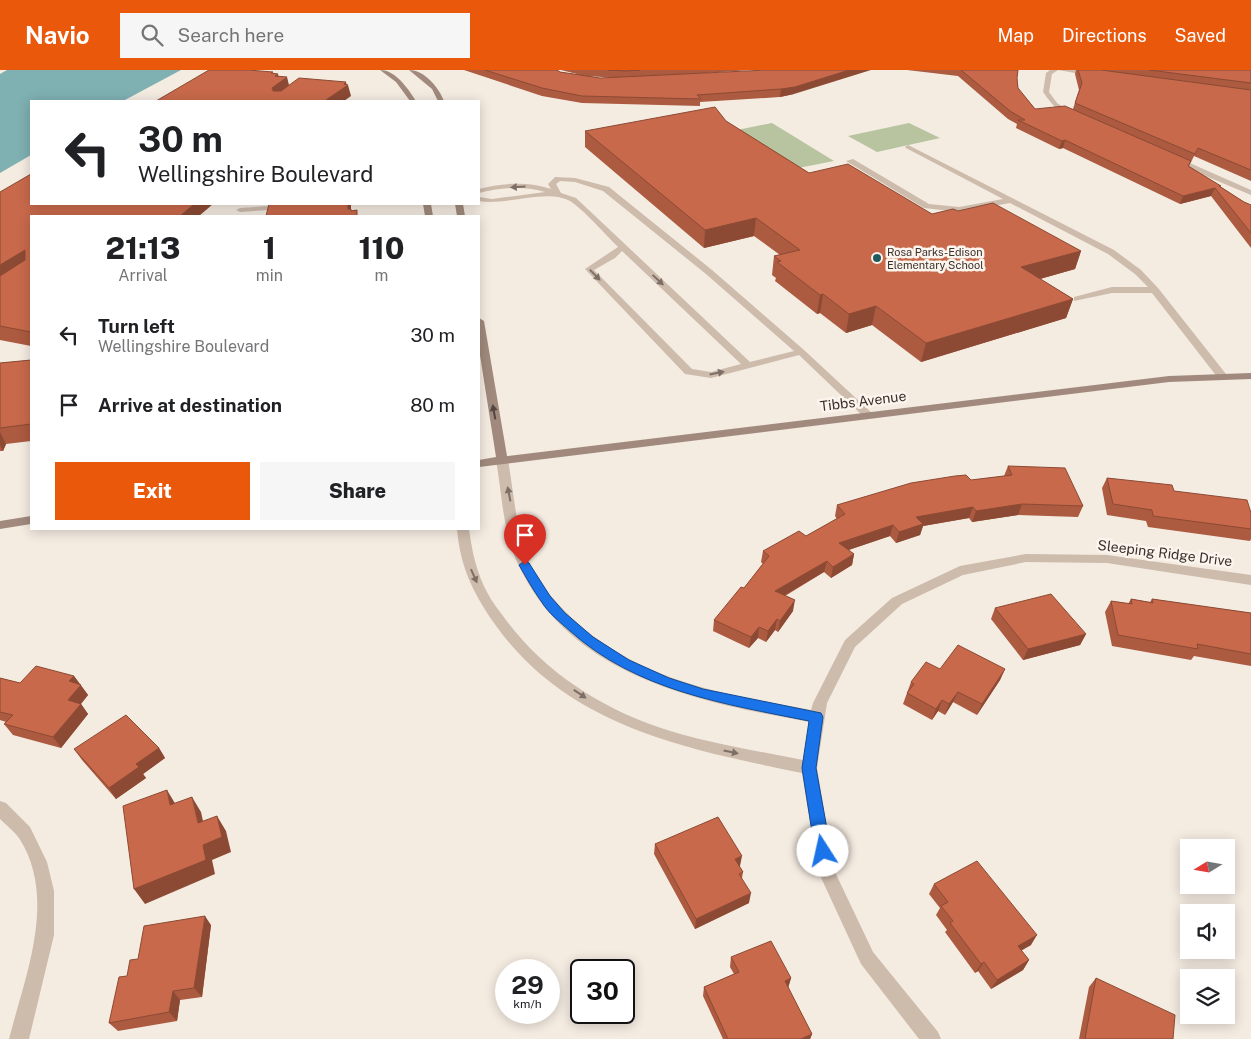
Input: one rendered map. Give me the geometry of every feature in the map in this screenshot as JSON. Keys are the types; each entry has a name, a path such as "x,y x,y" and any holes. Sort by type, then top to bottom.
{"street":[{"path":"383,70 398,80 412,100"},
{"path":"412,70 435,88 441,100"},
{"path":"1055,70 1049,73 1046,92 1054,104 1081,119"},
{"path":"1061,70 1099,75"},
{"path":"908,148 1111,252 1138,272 1155,290 1222,376"},
{"path":"1168,157 1251,193"},
{"path":"850,161 927,206 938,209 966,210 1010,200"},
{"path":"557,193 552,184 558,179 575,180 606,189 709,272 801,352 869,416"},
{"path":"480,191 490,188 535,186 573,200 748,365"},
{"path":"480,199 492,201 557,193"},
{"path":"240,210 289,207"},
{"path":"622,247 612,256 589,269 689,372 710,375 801,352"},
{"path":"1078,299 1112,290 1155,290"},
{"path":"480,327 518,547 525,565 546,600 588,640 625,663 664,682 716,698 816,717"},
{"name":"Tibbs Avenue","path":"480,463 1169,379 1251,376"},
{"path":"0,525 30,520"},
{"path":"463,530 469,565 486,603 514,643 536,663 562,682 605,709 651,730 699,745 809,768"},
{"name":"Sleeping Ridge Drive","path":"931,1039 867,958 826,871 809,768 816,717 820,703 850,644 896,601 960,571 1026,558 1106,559 1251,580"},
{"path":"0,808 24,832 39,862 45,891 45,935 19,1039"}],"green space":[{"path":"772,123 834,161 793,169 732,131"},
{"path":"909,123 940,138 877,152 848,136"}],"water":[{"path":"7,70 181,70 125,100 30,100 30,156 0,173 0,74"}],"building":[{"path":"209,70 273,72 271,73 278,74 275,76 287,77 272,88 273,91 281,91 299,78 346,82 344,84 348,85 326,100 158,100"},
{"path":"485,70 557,70 600,78 767,70 849,70 795,87 697,95 701,99 582,96 542,88"},
{"path":"608,70 640,70 626,71"},
{"path":"961,70 1018,70 1018,88 1035,109 1065,106 1191,161 1188,166 1251,205 1251,233 1215,188 1183,196 1065,140 1062,141 1018,120 1025,120 1010,111"},
{"path":"1078,70 1101,70 1251,90 1251,170 1198,148 1195,154 1075,103 1082,83"},
{"path":"1149,70 1251,70 1251,83"},
{"path":"715,107 726,121 809,173 848,164 932,214 953,209 958,211 993,203 1081,251 1021,267 1073,299 926,343 876,306 849,314 823,294 820,295 777,262 781,261 774,256 800,250 756,218 705,230 585,131"},
{"path":"30,175 30,205 193,205 181,215 30,215 30,332 0,326 0,276 25,260 25,250 0,265 0,192"},
{"path":"269,205 348,205 348,209 351,209 351,211 357,210 357,215 266,215"},
{"path":"30,360 30,424 0,428 0,363"},
{"path":"1008,466 1065,468 1083,506 1022,504 976,511 973,507 916,517 923,524 899,532 893,525 839,543 854,554 833,567 827,561 775,591 795,600 780,621 777,619 768,631 759,627 751,637 714,620 741,587 744,588 769,556 763,551 799,531 806,536 845,514 837,505 911,483 966,475 971,480 1012,475"},
{"path":"1107,478 1172,485 1174,491 1247,500 1251,513 1251,529 1153,516 1152,510 1113,504"},
{"path":"1051,594 1086,634 1028,649 995,608"},
{"path":"1131,599 1153,603 1152,599 1251,613 1251,654 1197,644 1198,649 1118,635 1111,601 1132,604"},
{"path":"958,645 1005,669 982,704 958,692 949,704 942,700 936,709 907,693 914,684 911,682 926,662 940,669"},
{"path":"36,666 74,676 69,681 81,685 68,700 81,704 53,737 4,724 13,715 0,712 0,678 20,683"},
{"path":"126,715 159,748 136,764 139,767 109,788 74,749"},
{"path":"167,790 170,805 192,797 198,823 217,816 222,837 203,845 206,860 134,889 123,806"},
{"path":"718,817 742,856 735,859 743,872 739,874 751,893 696,919 655,844"},
{"path":"977,861 1037,935 1018,946 1029,960 997,980 984,962 981,964 950,923 953,921 941,906 948,902 934,884"},
{"path":"205,916 194,988 173,991 169,1012 109,1023 119,977 127,976 130,960 138,959 144,926"},
{"path":"771,941 791,978 785,981 812,1034 801,1039 728,1039 704,987 739,972 731,957"},
{"path":"1096,978 1175,1015 1173,1039 1085,1039"}],"place":[{"name":"Rosa Parks-Edison Elementary School","path":"877,258"}],"route":[{"path":"525,565 546,600 561,616 588,640 625,663 664,682 716,698 816,717 809,768 823,851"}]}
